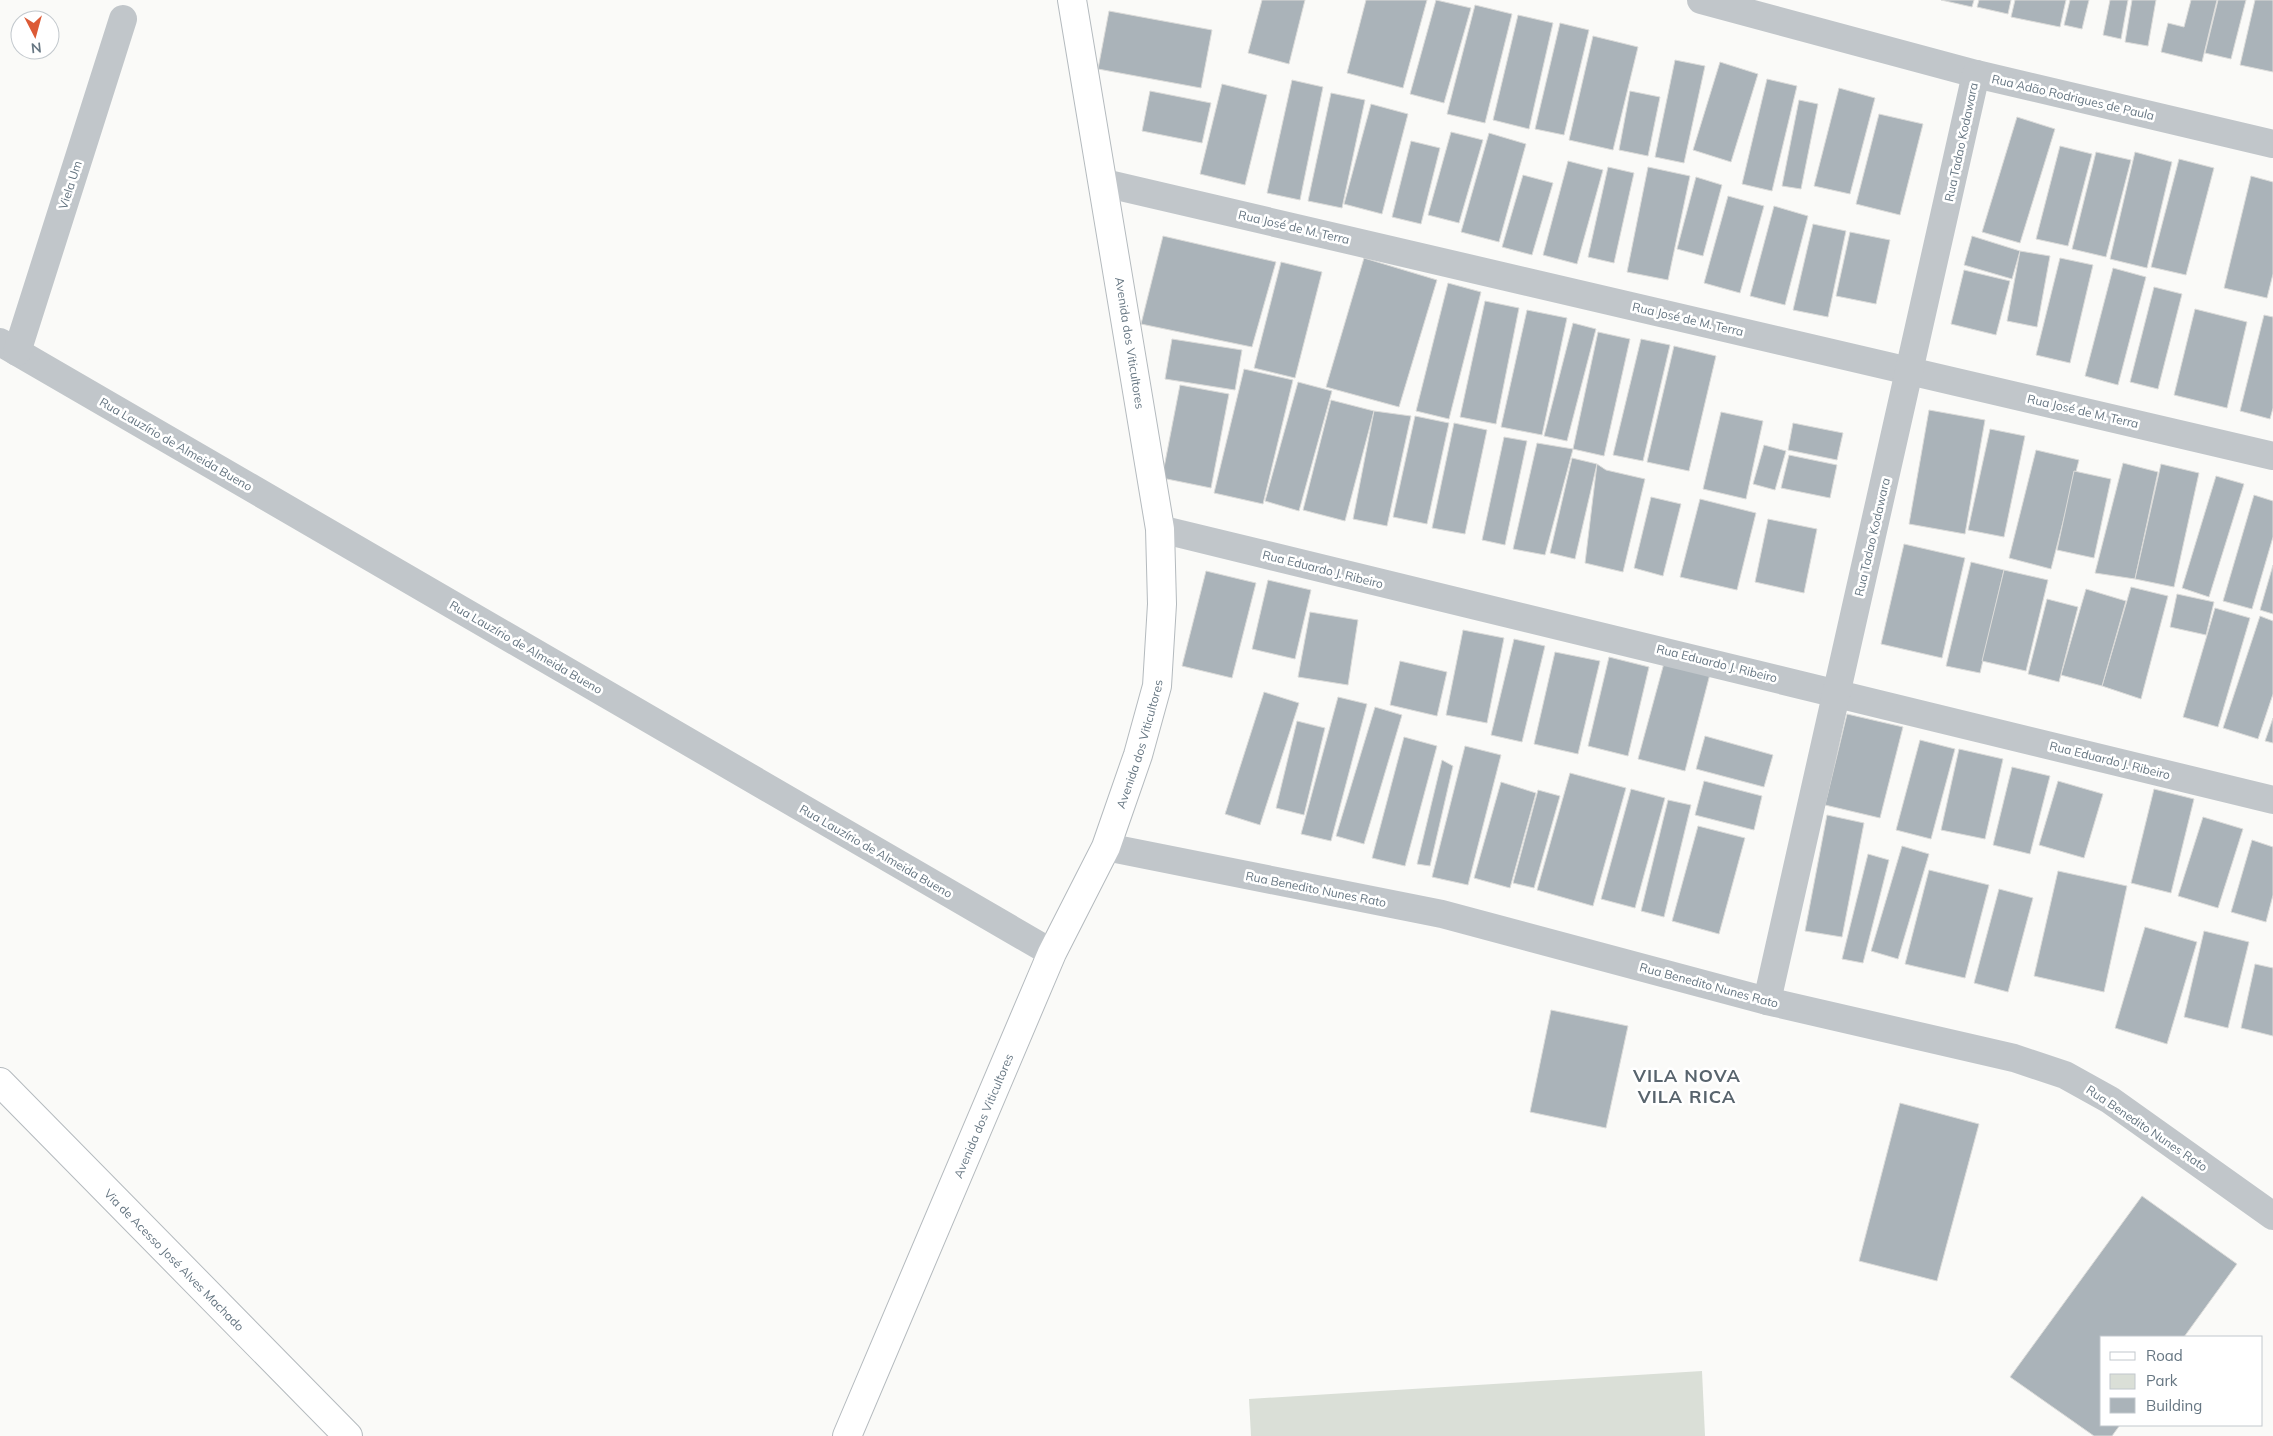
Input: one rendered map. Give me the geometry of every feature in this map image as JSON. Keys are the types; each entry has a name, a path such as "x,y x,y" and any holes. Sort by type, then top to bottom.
{"main road":[{"name":"Avenida dos Viticultores","path":"847,1436 1052,953 1106,847 1138,755 1157,686 1162,604 1160,529 1104,182 1072,0"},
{"name":"Via de Acesso José Alves Machado","path":"0,1082 348,1436"}],"street":[{"name":"Rua Adão Rodrigues de Paula","path":"1700,0 1976,74 2273,144"},
{"name":"Viela Um","path":"8,347 124,19"},
{"name":"Rua Tadao Kodawara","path":"1767,1001 1976,74"},
{"name":"Rua José de M. Terra","path":"1104,182 2273,456"},
{"name":"Rua Lauzírio de Almeida Bueno","path":"8,347 1052,953"},
{"name":"Rua Eduardo J. Ribeiro","path":"1160,529 1836,692 2273,800"},
{"name":"Rua Benedito Nunes Rato","path":"1106,847 1442,914 1767,1001 2014,1058 2065,1075 2110,1100 2273,1216"}],"green space":[{"path":"1702,1371 1705,1436 1251,1436 1249,1399"}],"building":[{"path":"1262,0 1305,0 1289,64 1248,53"},
{"path":"1366,0 1427,0 1403,88 1347,73"},
{"path":"1436,0 1471,8 1444,103 1410,94"},
{"path":"1941,0 1974,0 1972,7"},
{"path":"1979,0 2011,0 2008,14 1977,7"},
{"path":"2015,0 2066,0 2060,27 2011,17"},
{"path":"2070,0 2089,0 2082,29 2064,25"},
{"path":"2110,0 2128,0 2121,39 2103,35"},
{"path":"2132,0 2156,0 2148,46 2125,42"},
{"path":"2191,0 2217,0 2202,62 2161,52 2168,23 2184,27"},
{"path":"2218,0 2246,0 2231,59 2205,53"},
{"path":"2255,0 2273,0 2273,72 2240,65"},
{"path":"1475,5 1512,14 1485,123 1447,114"},
{"path":"1109,11 1212,30 1201,88 1098,69"},
{"path":"1518,15 1553,23 1529,129 1493,120"},
{"path":"1560,23 1589,30 1564,135 1535,129"},
{"path":"1593,36 1638,47 1613,150 1569,140"},
{"path":"1675,60 1705,66 1684,163 1655,157"},
{"path":"1720,62 1758,74 1731,162 1693,150"},
{"path":"1767,79 1797,86 1772,191 1742,184"},
{"path":"1292,80 1323,87 1300,200 1267,193"},
{"path":"1222,84 1267,95 1245,185 1200,174"},
{"path":"1839,88 1875,98 1850,194 1814,186"},
{"path":"1150,91 1211,103 1202,143 1142,131"},
{"path":"1630,91 1660,97 1648,156 1619,150"},
{"path":"1331,93 1365,100 1342,208 1308,201"},
{"path":"1799,100 1818,104 1801,189 1782,186"},
{"path":"1371,104 1408,114 1382,214 1344,204"},
{"path":"1879,114 1923,124 1900,215 1856,204"},
{"path":"2017,117 2055,129 2020,243 1982,232"},
{"path":"1451,132 1483,140 1459,223 1428,215"},
{"path":"1489,133 1526,144 1499,242 1461,232"},
{"path":"1411,141 1440,148 1421,224 1392,217"},
{"path":"2060,146 2092,154 2068,246 2036,239"},
{"path":"2096,152 2131,160 2106,257 2072,249"},
{"path":"2135,152 2172,162 2147,268 2110,259"},
{"path":"2179,159 2214,168 2186,275 2151,267"},
{"path":"1568,161 1603,170 1577,264 1543,255"},
{"path":"1608,167 1634,173 1614,263 1588,257"},
{"path":"1648,167 1690,176 1668,280 1627,272"},
{"path":"1523,175 1553,183 1532,255 1502,247"},
{"path":"2251,176 2273,182 2273,274 2267,298 2224,288"},
{"path":"1696,177 1722,185 1703,256 1677,249"},
{"path":"1728,196 1764,206 1740,293 1704,283"},
{"path":"1774,206 1808,216 1785,305 1750,296"},
{"path":"1813,224 1846,231 1828,317 1793,310"},
{"path":"1850,232 1890,240 1876,304 1836,296"},
{"path":"1163,236 1276,262 1252,347 1141,324"},
{"path":"1972,236 2020,251 2012,279 1964,265"},
{"path":"2020,251 2050,256 2037,327 2007,321"},
{"path":"1364,258 1437,280 1399,407 1326,387"},
{"path":"2060,258 2093,265 2070,363 2036,355"},
{"path":"1281,262 1322,272 1295,378 1254,368"},
{"path":"2113,268 2146,277 2118,385 2085,376"},
{"path":"1964,270 2010,281 1996,335 1951,324"},
{"path":"1448,283 1481,292 1449,419 1416,411"},
{"path":"2154,287 2182,294 2158,389 2130,382"},
{"path":"1485,301 1519,308 1496,424 1460,417"},
{"path":"2195,309 2247,322 2227,408 2174,395"},
{"path":"1527,310 1567,318 1542,435 1501,427"},
{"path":"2264,315 2273,317 2273,408 2270,419 2240,411"},
{"path":"1573,323 1596,329 1567,441 1544,436"},
{"path":"1598,332 1630,339 1604,456 1573,449"},
{"path":"1172,339 1242,350 1235,390 1165,379"},
{"path":"1641,339 1670,345 1643,461 1613,455"},
{"path":"1674,346 1716,356 1689,471 1647,462"},
{"path":"1244,369 1293,380 1263,504 1214,493"},
{"path":"1298,382 1332,391 1299,511 1265,501"},
{"path":"1180,385 1229,394 1211,488 1162,478"},
{"path":"1331,400 1374,411 1345,521 1303,510"},
{"path":"1929,410 1985,420 1965,534 1909,524"},
{"path":"1374,411 1411,416 1387,526 1353,519"},
{"path":"1721,412 1763,421 1746,499 1703,489"},
{"path":"1415,416 1449,423 1427,524 1393,517"},
{"path":"1454,423 1487,430 1465,534 1432,528"},
{"path":"1793,423 1843,433 1837,460 1788,450"},
{"path":"1990,429 2025,436 2004,537 1968,530"},
{"path":"1504,437 1527,441 1505,545 1482,540"},
{"path":"1537,443 1573,449 1545,555 1513,549"},
{"path":"1764,445 1786,451 1775,490 1753,484"},
{"path":"2036,450 2079,460 2051,569 2009,558"},
{"path":"1789,455 1837,465 1830,498 1781,488"},
{"path":"1572,458 1597,464 1575,559 1550,553"},
{"path":"2123,463 2158,472 2135,579 2095,573"},
{"path":"1597,464 1606,470 1645,479 1623,572 1585,563"},
{"path":"2161,464 2199,473 2174,587 2135,579"},
{"path":"2074,471 2111,479 2094,558 2057,550"},
{"path":"2216,476 2244,484 2209,597 2182,588"},
{"path":"2254,495 2273,501 2273,537 2252,609 2223,601"},
{"path":"1651,497 1681,504 1663,576 1634,568"},
{"path":"1700,499 1756,513 1737,590 1680,577"},
{"path":"1768,519 1817,529 1804,593 1755,582"},
{"path":"1904,544 1965,558 1942,658 1881,644"},
{"path":"1971,562 2004,570 1980,673 1946,666"},
{"path":"2273,565 2273,614 2260,610"},
{"path":"2004,570 2048,580 2026,671 1982,661"},
{"path":"1206,571 1256,583 1232,678 1182,666"},
{"path":"1268,580 1311,590 1295,659 1252,649"},
{"path":"2131,587 2168,596 2141,699 2102,686"},
{"path":"2086,589 2126,601 2102,686 2061,675"},
{"path":"2177,594 2214,602 2206,635 2170,627"},
{"path":"2047,599 2078,607 2059,682 2028,674"},
{"path":"2215,608 2250,618 2218,727 2183,717"},
{"path":"1310,612 1358,620 1348,685 1298,677"},
{"path":"2260,616 2273,621 2273,694 2258,739 2223,728"},
{"path":"1463,630 1504,638 1487,723 1446,715"},
{"path":"1514,639 1545,646 1522,742 1491,735"},
{"path":"1555,652 1600,661 1578,754 1534,744"},
{"path":"1609,657 1649,667 1628,756 1588,746"},
{"path":"1400,661 1447,672 1437,716 1390,705"},
{"path":"1664,663 1710,674 1685,771 1638,759"},
{"path":"1264,692 1299,703 1260,825 1225,814"},
{"path":"1338,697 1367,704 1331,841 1301,834"},
{"path":"1375,707 1402,715 1364,844 1336,836"},
{"path":"1847,714 1903,727 1880,818 1825,805"},
{"path":"2273,718 2273,743 2265,741"},
{"path":"1297,721 1325,728 1304,815 1276,808"},
{"path":"1705,736 1773,755 1764,787 1696,769"},
{"path":"1404,737 1437,746 1405,866 1372,858"},
{"path":"1920,740 1955,749 1931,839 1896,830"},
{"path":"1465,746 1501,755 1468,885 1432,877"},
{"path":"1959,749 2003,759 1985,839 1941,830"},
{"path":"1442,760 1453,766 1430,866 1417,864"},
{"path":"2012,767 2050,776 2030,854 1993,845"},
{"path":"1570,773 1626,788 1593,906 1537,890"},
{"path":"1704,781 1762,796 1754,830 1695,815"},
{"path":"2058,781 2103,794 2084,858 2039,845"},
{"path":"1501,782 1536,793 1510,888 1474,878"},
{"path":"1631,789 1665,798 1635,908 1601,899"},
{"path":"2154,789 2194,799 2171,893 2131,883"},
{"path":"1538,790 1560,796 1534,888 1513,883"},
{"path":"1668,800 1691,805 1664,917 1641,911"},
{"path":"1827,815 1864,823 1842,937 1805,931"},
{"path":"2203,817 2243,829 2218,908 2178,896"},
{"path":"1698,826 1745,838 1719,934 1672,921"},
{"path":"2252,840 2273,847 2273,895 2266,922 2231,912"},
{"path":"1902,846 1929,854 1898,959 1871,951"},
{"path":"1868,854 1889,860 1863,963 1842,959"},
{"path":"1929,870 1989,885 1965,978 1905,964"},
{"path":"2058,871 2127,886 2104,992 2034,976"},
{"path":"1999,889 2033,898 2008,992 1974,983"},
{"path":"2145,927 2197,942 2167,1044 2115,1028"},
{"path":"2204,931 2249,942 2228,1028 2184,1017"},
{"path":"2255,964 2273,968 2273,1036 2241,1028"},
{"path":"1551,1010 1628,1026 1606,1128 1530,1112"},
{"path":"1900,1103 1979,1124 1937,1281 1859,1261"},
{"path":"2142,1196 2237,1264 2185,1336 2100,1336 2100,1426 2119,1426 2112,1436 2094,1436 2010,1377"}],"district":[{"name":"VILA NOVA VILA RICA","path":"1687,1085"}]}
